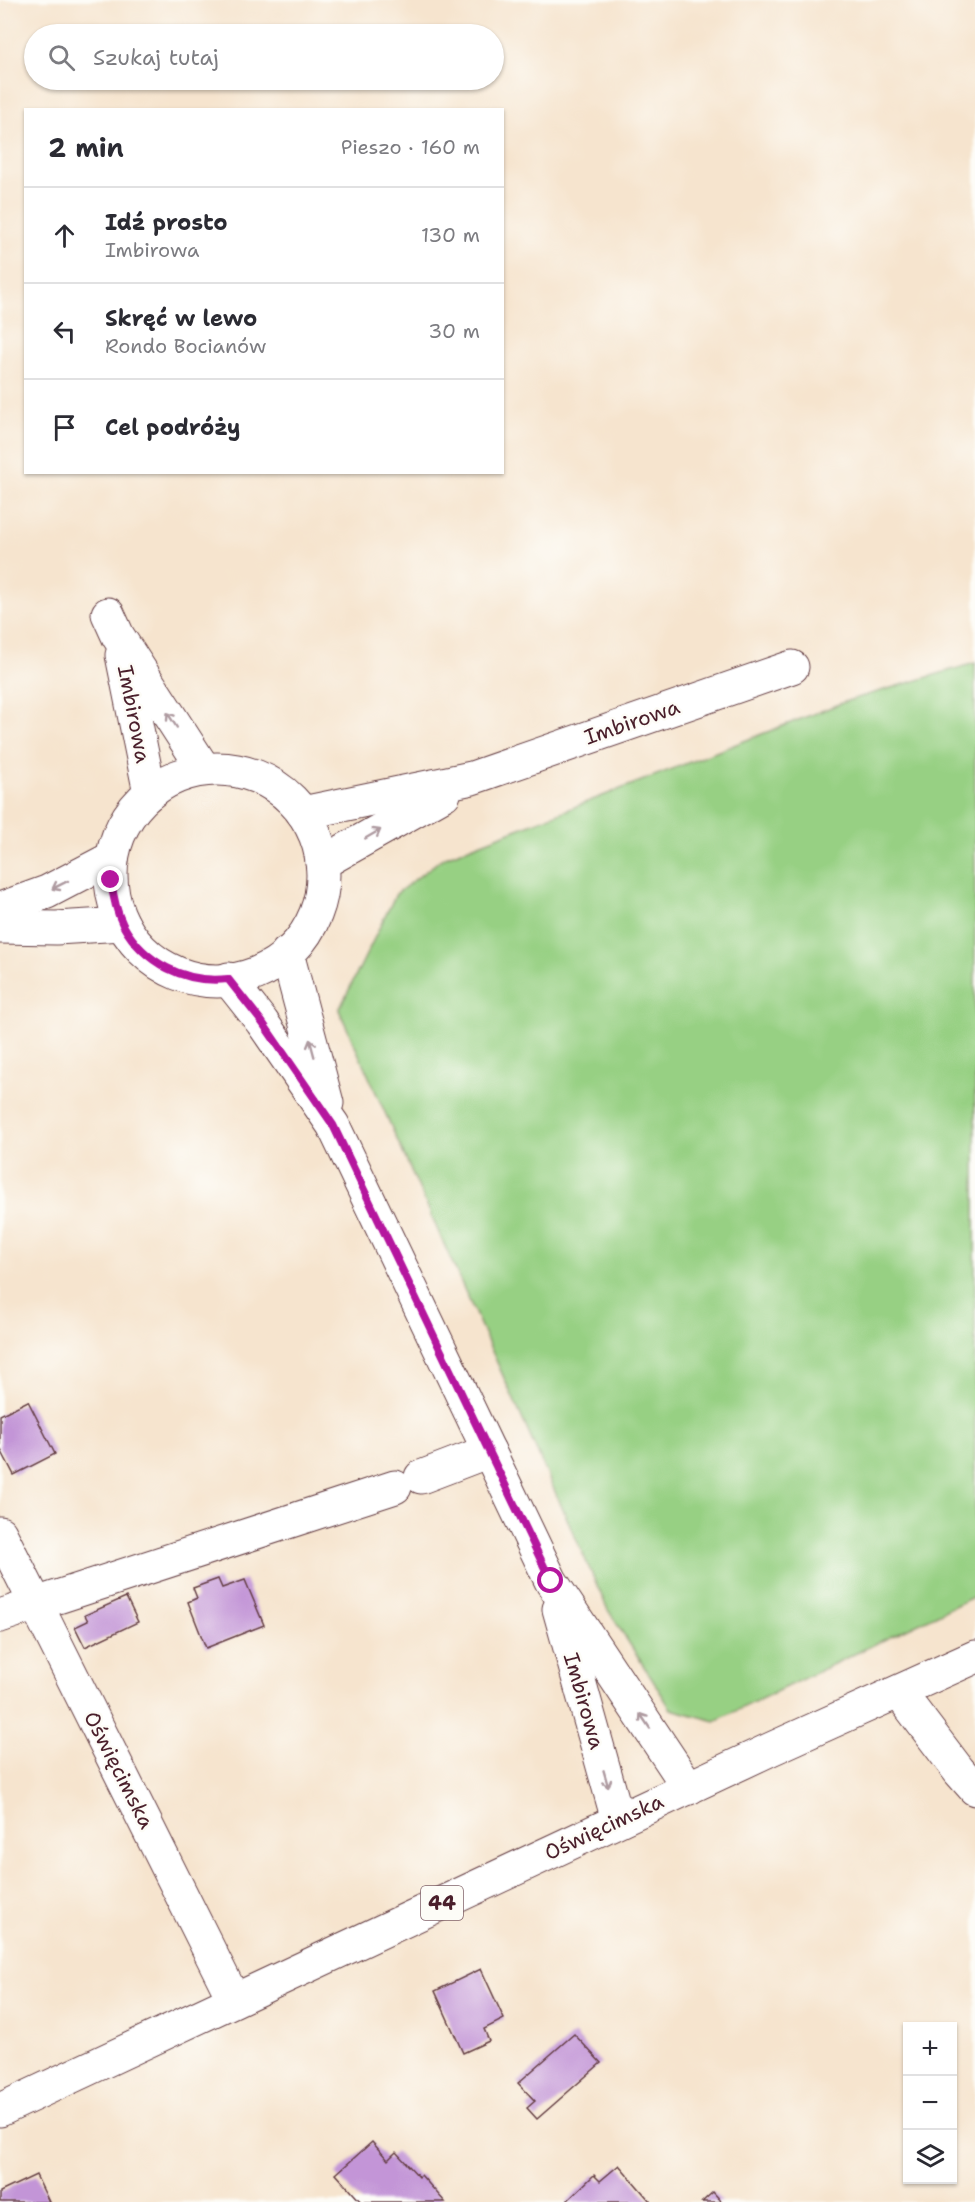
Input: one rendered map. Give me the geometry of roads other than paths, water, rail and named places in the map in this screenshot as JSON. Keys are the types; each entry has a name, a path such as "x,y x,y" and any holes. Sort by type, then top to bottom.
{"main road":[{"name":"Imbirowa","path":"150,793 113,625 204,769"},
{"name":"Imbirowa","path":"303,813 472,778 792,666"},
{"path":"204,769 227,769 249,773 270,783 288,796 303,813 314,833 322,863 323,879 319,902 310,924 297,944 259,972 238,979 215,981 192,978 171,970 144,951 123,924 115,903 111,880 112,858 118,836 129,816 161,784 182,774 204,769"},
{"name":"Imbirowa","path":"322,863 472,778"},
{"path":"0,909 47,892 112,858"},
{"path":"0,927 56,928 123,924"},
{"name":"Imbirowa","path":"287,953 333,1125"},
{"name":"Imbirowa","path":"228,979 262,1022 333,1125 551,1581 688,1788"},
{"path":"0,1616 408,1482 489,1451"},
{"name":"Oświęcimska","path":"0,1533 234,2000"},
{"name":"Imbirowa","path":"551,1581 618,1821"},
{"name":"Oświęcimska","path":"0,2110 688,1788 975,1657"},
{"path":"899,1692 975,1789"}]}
